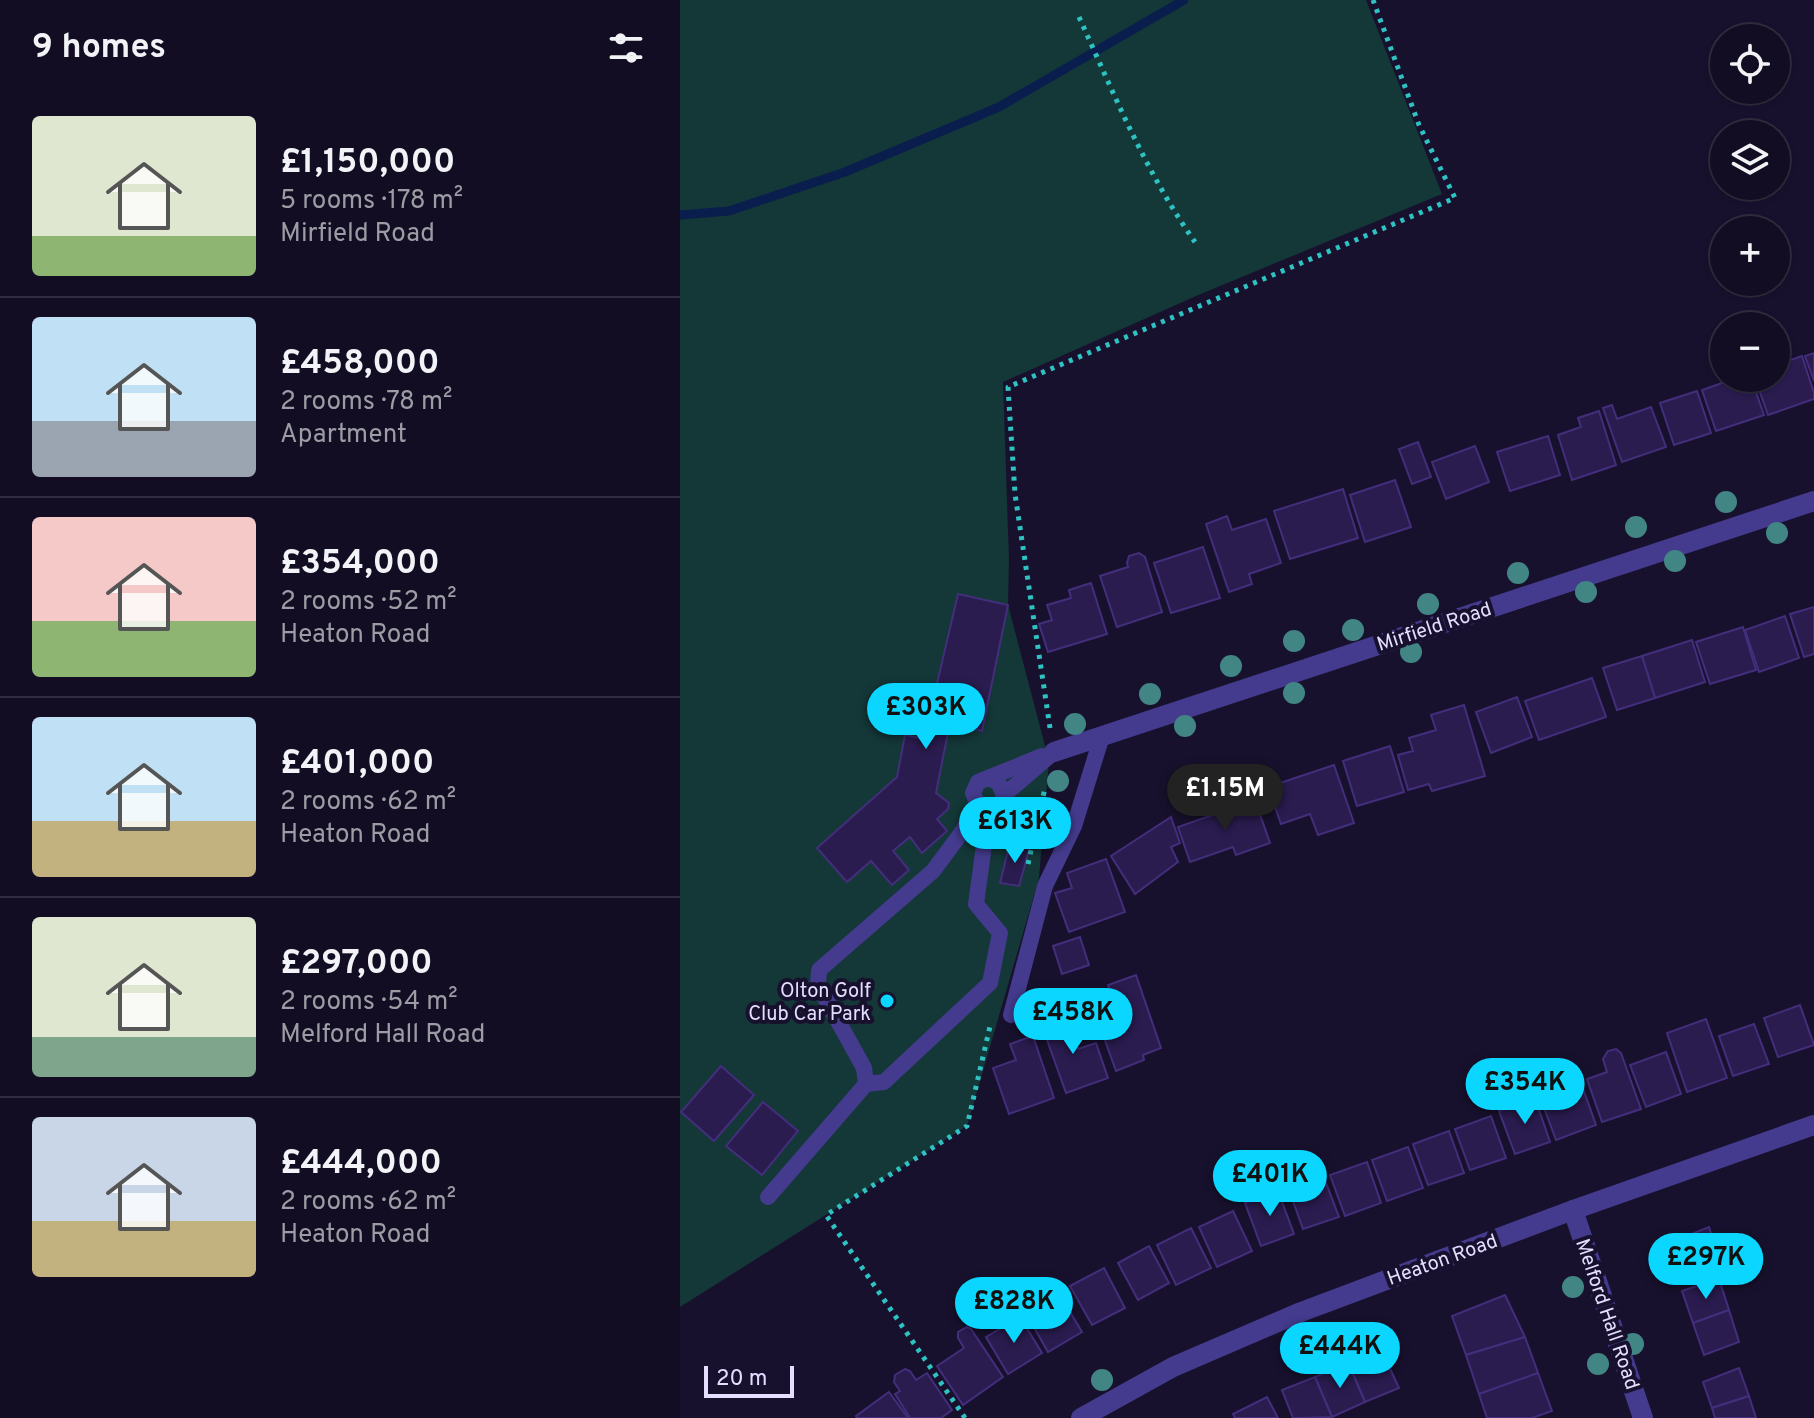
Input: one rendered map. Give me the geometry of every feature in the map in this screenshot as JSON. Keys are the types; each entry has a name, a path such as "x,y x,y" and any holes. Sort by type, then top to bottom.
{"street":[{"name":"Mirfield Road","path":"1054,752 1814,501"},
{"name":"Heaton Road","path":"1081,1418 1173,1367 1301,1312 1573,1210 1814,1125"},
{"name":"Melford Hall Road","path":"1573,1210 1643,1418"}],"lane":[{"path":"1011,1015 1045,886 1074,826 1102,736"},
{"path":"768,1197 866,1084 884,1082 990,983 1000,933 976,904 984,807 973,793 978,782 1054,752"},
{"path":"866,1084 864,1068 818,985 819,970 933,871 984,807 1000,805 1004,795 1054,752"},
{"path":"988,778 998,782 1004,795"}],"path":[{"path":"1026,872 1054,752 1015,494 1008,387 1455,198 1419,125 1373,0"},
{"path":"1079,17 1134,139 1175,214 1195,242"},
{"path":"965,1418 826,1215 967,1126 991,1021"}],"green space":[{"path":"680,0 1366,0 1442,194 1196,296 1003,382 1008,605 1049,761 1039,878 967,1126 680,1307"}],"building":[{"path":"1814,353 1814,381 1805,356"},
{"path":"1802,356 1814,399 1768,415 1760,392 1790,392 1790,360"},
{"path":"1710,387 1710,392 1756,392 1764,415 1716,431 1702,390"},
{"path":"1697,391 1711,433 1674,445 1660,403"},
{"path":"1612,405 1617,419 1651,407 1666,447 1622,462 1603,408"},
{"path":"1599,411 1616,465 1572,480 1558,435 1581,427 1578,418"},
{"path":"1548,436 1560,475 1510,491 1497,452"},
{"path":"1418,442 1431,477 1412,484 1399,449"},
{"path":"1475,446 1489,482 1446,499 1432,462"},
{"path":"1395,480 1411,527 1365,542 1350,495"},
{"path":"1343,489 1358,538 1290,559 1274,511"},
{"path":"1227,516 1232,530 1266,519 1281,563 1249,574 1252,584 1229,592 1206,524"},
{"path":"1203,547 1220,598 1171,613 1154,563"},
{"path":"1139,553 1145,557 1162,612 1117,627 1100,576 1128,567 1129,556"},
{"path":"1091,583 1107,634 1048,652 1039,624 1052,620 1047,605 1071,598 1069,590"},
{"path":"958,594 1008,605 982,731 950,722 936,793 949,803 948,809 937,819 947,831 922,853 910,837 893,851 909,870 892,885 871,861 847,882 817,848 897,777 905,735 924,739"},
{"path":"1814,607 1814,654 1804,657 1790,614"},
{"path":"1785,616 1799,658 1759,672 1745,630"},
{"path":"1743,627 1756,670 1710,684 1696,642"},
{"path":"1692,640 1705,682 1655,698 1642,656"},
{"path":"1642,656 1655,698 1617,710 1603,668"},
{"path":"1592,678 1606,717 1539,740 1525,701"},
{"path":"1517,697 1532,737 1491,753 1476,712"},
{"path":"1464,705 1485,776 1432,791 1429,784 1408,790 1398,755 1413,751 1409,738 1436,730 1431,715"},
{"path":"1390,746 1404,792 1357,806 1343,761"},
{"path":"1334,765 1354,823 1318,835 1310,814 1281,824 1268,787"},
{"path":"1255,800 1270,843 1236,855 1233,847 1190,862 1178,827"},
{"path":"1171,817 1180,843 1171,847 1178,862 1135,894 1111,856"},
{"path":"1010,843 1030,847 1019,886 1000,883"},
{"path":"1106,859 1125,912 1069,932 1055,893 1072,888 1067,873"},
{"path":"1080,937 1089,965 1062,974 1053,946"},
{"path":"1136,975 1161,1048 1143,1055 1144,1060 1116,1071 1102,1032 1115,1028 1112,1019 1119,1016 1108,985"},
{"path":"1800,1005 1814,1045 1778,1057 1764,1018"},
{"path":"1066,1015 1078,1049 1096,1043 1108,1078 1066,1093 1041,1023"},
{"path":"1706,1019 1727,1078 1687,1092 1667,1033"},
{"path":"1754,1024 1769,1064 1733,1076 1719,1036"},
{"path":"1033,1036 1054,1098 1009,1114 993,1068 1016,1060 1010,1044"},
{"path":"1616,1049 1621,1053 1641,1109 1602,1122 1587,1079 1607,1072 1603,1059 1608,1051"},
{"path":"1666,1052 1681,1094 1646,1107 1630,1065"},
{"path":"721,1066 754,1095 714,1141 681,1112"},
{"path":"1581,1083 1596,1125 1556,1140 1540,1097"},
{"path":"1535,1098 1550,1142 1515,1154 1499,1111"},
{"path":"763,1102 798,1131 762,1175 726,1146"},
{"path":"1491,1116 1506,1158 1470,1170 1455,1129"},
{"path":"1449,1131 1464,1173 1428,1185 1413,1144"},
{"path":"1408,1147 1423,1188 1387,1201 1372,1160"},
{"path":"1367,1162 1381,1203 1345,1216 1330,1175"},
{"path":"1323,1175 1339,1217 1303,1229 1288,1187"},
{"path":"1278,1191 1294,1234 1261,1246 1245,1203"},
{"path":"1233,1211 1252,1251 1217,1267 1199,1227"},
{"path":"1709,1227 1722,1268 1679,1284 1666,1244"},
{"path":"1191,1228 1211,1268 1176,1285 1157,1245"},
{"path":"1149,1246 1169,1283 1138,1300 1118,1263"},
{"path":"1104,1268 1125,1308 1092,1325 1070,1286"},
{"path":"1719,1279 1729,1310 1693,1323 1682,1291"},
{"path":"1060,1295 1082,1332 1048,1352 1027,1315"},
{"path":"1505,1295 1525,1337 1466,1355 1452,1316"},
{"path":"1729,1310 1739,1342 1704,1355 1693,1323"},
{"path":"1020,1317 1042,1353 1008,1374 986,1337"},
{"path":"967,1327 1003,1377 963,1405 937,1366 964,1348 958,1332"},
{"path":"1525,1337 1538,1373 1479,1394 1466,1355"},
{"path":"1381,1349 1399,1388 1365,1402 1348,1362"},
{"path":"1348,1362 1365,1402 1332,1417 1315,1377"},
{"path":"1739,1368 1749,1396 1712,1408 1703,1382"},
{"path":"905,1369 916,1380 927,1373 952,1410 941,1418 910,1418 895,1394 900,1391 894,1382 895,1375"},
{"path":"1538,1373 1552,1411 1532,1418 1487,1418 1479,1394"},
{"path":"1315,1377 1332,1417 1293,1418 1282,1390"},
{"path":"889,1392 908,1418 857,1418 856,1416"},
{"path":"1749,1396 1756,1418 1715,1418 1712,1408"},
{"path":"1267,1397 1278,1418 1235,1418 1233,1414"}],"waterway":[{"path":"680,215 729,211 845,172 999,107 1184,0"}],"place":[{"name":"Olton Golf Club Car Park","path":"887,1001"}]}
